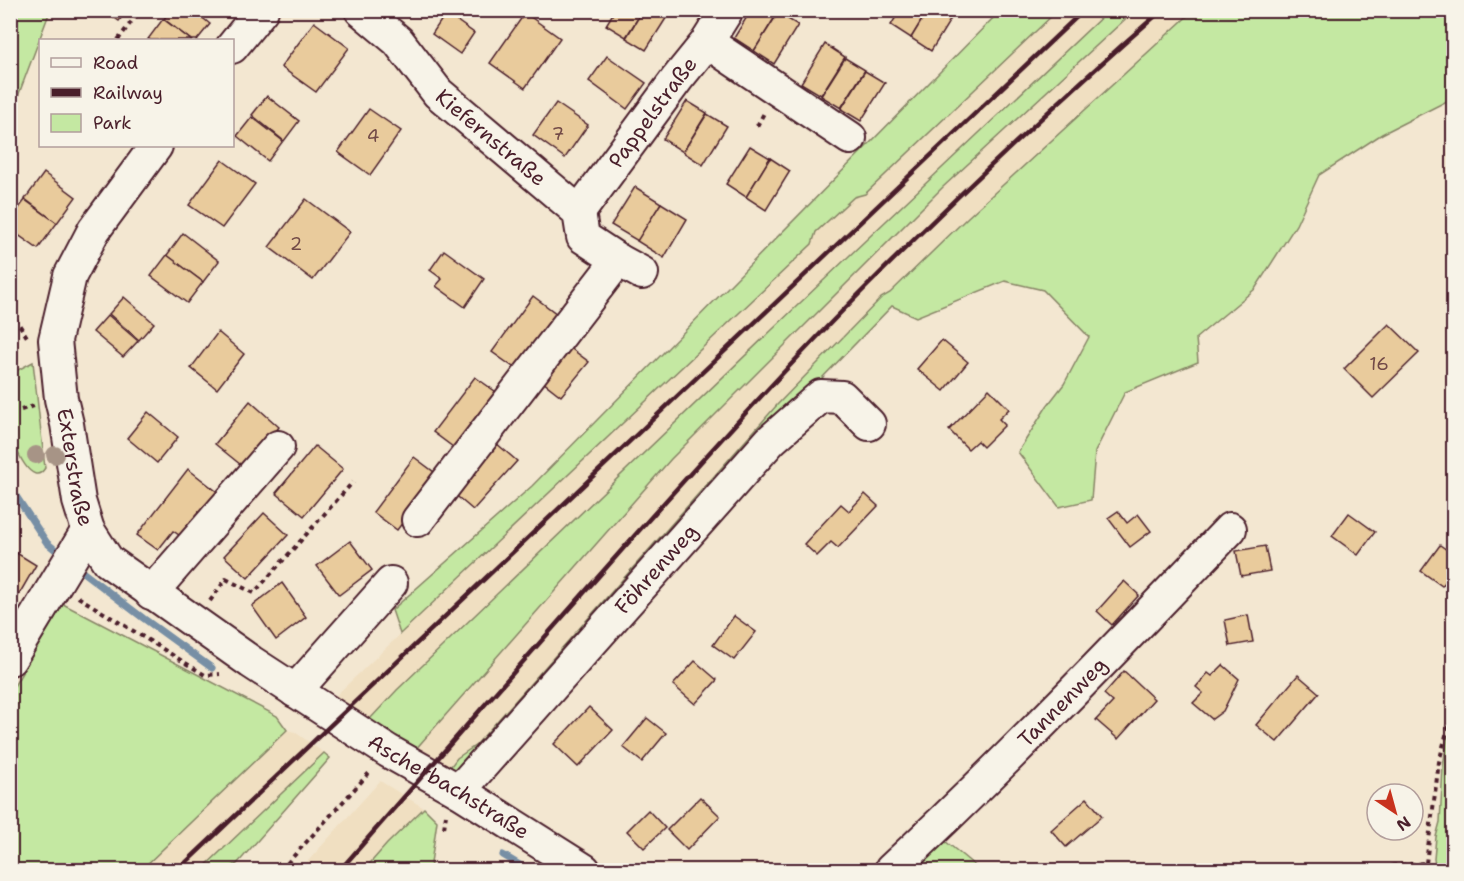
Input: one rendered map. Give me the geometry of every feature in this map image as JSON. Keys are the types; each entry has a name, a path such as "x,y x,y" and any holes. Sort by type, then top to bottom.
{"street":[{"path":"234,45 262,10"},
{"name":"Kiefernstraße","path":"362,10 398,41 438,93 579,212"},
{"name":"Pappelstraße","path":"579,212 707,42 727,10"},
{"path":"707,42 850,138"},
{"name":"Exterstraße","path":"155,147 94,230 70,276 55,340 61,399 79,501 88,530 108,561 194,623 304,696"},
{"path":"418,520 630,266 583,237 579,212"},
{"name":"Föhrenweg","path":"453,800 771,440 821,396 842,397 869,424"},
{"path":"151,593 278,447"},
{"path":"10,659 88,530"},
{"name":"Tannenweg","path":"891,870 1088,678 1230,530"},
{"path":"304,696 391,583"},
{"name":"Ascherbachstraße","path":"304,696 388,751 453,800 584,870"}],"path":[{"path":"119,39 140,10"},
{"path":"10,310 33,346"},
{"path":"194,623 226,579 254,593 353,482"},
{"path":"56,583 205,675"},
{"path":"1427,870 1439,762 1449,724 1454,718"},
{"path":"281,870 388,751"},
{"path":"444,828 453,800"},
{"path":"1384,870 1390,866 1426,863"}],"shaded area":[{"path":"1057,11 1108,11 849,256 397,690 368,721 329,702 811,244 816,232 854,197 865,194"},
{"path":"1134,11 1193,11 968,217 890,293 881,298 777,405 476,745 457,758 448,770 414,751 671,459 943,187"},
{"path":"287,730 295,732 324,753 201,870 141,870"},
{"path":"380,781 424,808 364,870 300,870"}],"green space":[{"path":"1001,10 1057,11 865,194 854,197 816,232 812,244 400,634 392,610 532,486"},
{"path":"10,11 50,11 11,115"},
{"path":"1108,11 1134,11 943,187 671,459 414,751 396,737 368,721 397,690 849,256"},
{"path":"1193,11 1453,11 1453,98 1382,134 1319,175 1296,225 1255,289 1196,338 1198,362 1125,392 1095,452 1091,500 1059,507 1018,452 1064,384 1089,337 1043,290 1005,281 916,317 892,306 786,415 466,771 448,770 457,758 476,745 777,405 881,298 890,293 968,217"},
{"path":"10,355 16,371 33,362 45,468 40,473 35,474 30,471 11,439"},
{"path":"63,604 277,716 287,730 141,870 11,870 11,691"},
{"path":"1453,730 1453,870 1436,870 1434,859 1440,822 1443,767 1447,739"},
{"path":"324,753 330,758 237,864 226,870 201,870"},
{"path":"424,808 437,821 430,870 364,870 387,844"},
{"path":"933,831 980,870 892,870"}],"building":[{"path":"103,10 127,10 119,21"},
{"path":"170,10 193,10 210,24 198,39 190,39 164,19"},
{"path":"615,10 643,10 626,37 606,25"},
{"path":"643,10 668,10 670,12 646,50 626,38"},
{"path":"751,10 778,12 754,51 734,38"},
{"path":"900,10 928,10 911,38 891,25"},
{"path":"928,10 955,12 931,51 911,38"},
{"path":"446,13 474,33 460,54 432,34"},
{"path":"525,13 560,38 525,88 490,63"},
{"path":"778,13 798,25 774,64 754,51"},
{"path":"163,19 190,39 148,39"},
{"path":"314,22 349,48 316,92 281,67"},
{"path":"825,44 845,57 821,95 801,83"},
{"path":"607,56 646,83 627,109 589,81"},
{"path":"845,58 865,70 841,108 821,96"},
{"path":"865,71 885,83 861,121 841,109"},
{"path":"267,96 299,121 284,141 252,115"},
{"path":"687,101 707,113 683,152 663,139"},
{"path":"556,103 588,125 565,158 533,135"},
{"path":"369,109 401,131 370,175 338,152"},
{"path":"707,114 727,126 703,165 683,152"},
{"path":"252,117 283,141 268,161 237,136"},
{"path":"750,146 770,158 746,197 726,184"},
{"path":"770,158 790,171 766,210 746,197"},
{"path":"222,160 255,184 222,228 189,205"},
{"path":"44,173 76,197 57,223 25,199"},
{"path":"635,187 661,203 638,241 611,225"},
{"path":"306,199 350,232 313,280 269,247"},
{"path":"25,200 57,223 38,249 10,229 10,220"},
{"path":"661,203 687,219 664,258 637,241"},
{"path":"183,233 219,261 203,282 167,255"},
{"path":"444,250 484,279 465,307 436,286 442,279 430,270"},
{"path":"167,255 203,282 187,303 151,276"},
{"path":"533,296 557,314 516,369 492,352"},
{"path":"124,297 154,323 139,340 109,314"},
{"path":"108,315 138,341 123,357 93,332"},
{"path":"1389,324 1419,353 1373,398 1344,369"},
{"path":"218,332 244,354 217,389 191,368"},
{"path":"942,340 968,362 944,391 917,369"},
{"path":"565,344 589,362 561,396 538,378"},
{"path":"475,377 499,394 457,450 433,432"},
{"path":"989,389 1009,409 999,419 1005,425 983,447 977,441 968,449 949,430"},
{"path":"250,401 279,427 246,469 215,444"},
{"path":"148,412 178,437 157,463 127,438"},
{"path":"496,443 517,461 473,510 452,492"},
{"path":"315,446 343,469 304,516 276,493"},
{"path":"414,457 438,475 397,530 373,512"},
{"path":"188,469 220,494 185,539 173,531 158,550 137,535"},
{"path":"865,494 878,506 838,548 831,542 817,556 804,544 841,504 849,511"},
{"path":"1118,511 1127,523 1138,514 1151,531 1130,547 1108,518"},
{"path":"264,513 288,535 248,578 224,556"},
{"path":"1349,513 1375,532 1358,555 1332,536"},
{"path":"350,541 372,570 339,595 317,566"},
{"path":"1440,545 1454,555 1454,571 1442,586 1421,571"},
{"path":"1265,546 1270,571 1241,576 1236,551"},
{"path":"10,549 36,565 10,610"},
{"path":"1124,581 1139,595 1112,625 1097,611"},
{"path":"282,583 306,617 276,640 252,606"},
{"path":"1248,615 1253,642 1230,646 1225,620"},
{"path":"734,616 756,632 734,660 713,645"},
{"path":"695,661 717,680 695,704 673,685"},
{"path":"1223,665 1239,679 1223,711 1212,719 1193,703 1203,693 1196,687 1208,673 1212,676"},
{"path":"1124,671 1154,699 1118,739 1096,720 1113,702 1104,694"},
{"path":"1298,675 1319,693 1277,742 1256,725"},
{"path":"589,707 613,730 578,767 554,744"},
{"path":"647,718 666,733 642,762 623,747"},
{"path":"700,797 720,816 687,850 667,830"},
{"path":"1087,798 1102,816 1066,847 1051,830"},
{"path":"648,810 665,828 644,848 627,831"}],"waterway":[{"path":"10,487 47,543 63,556"},
{"path":"76,567 212,668"},
{"path":"503,855 528,870"}],"railway":[{"path":"178,870 1084,10"},
{"path":"340,870 636,534 806,348 974,181 1162,10"}]}
